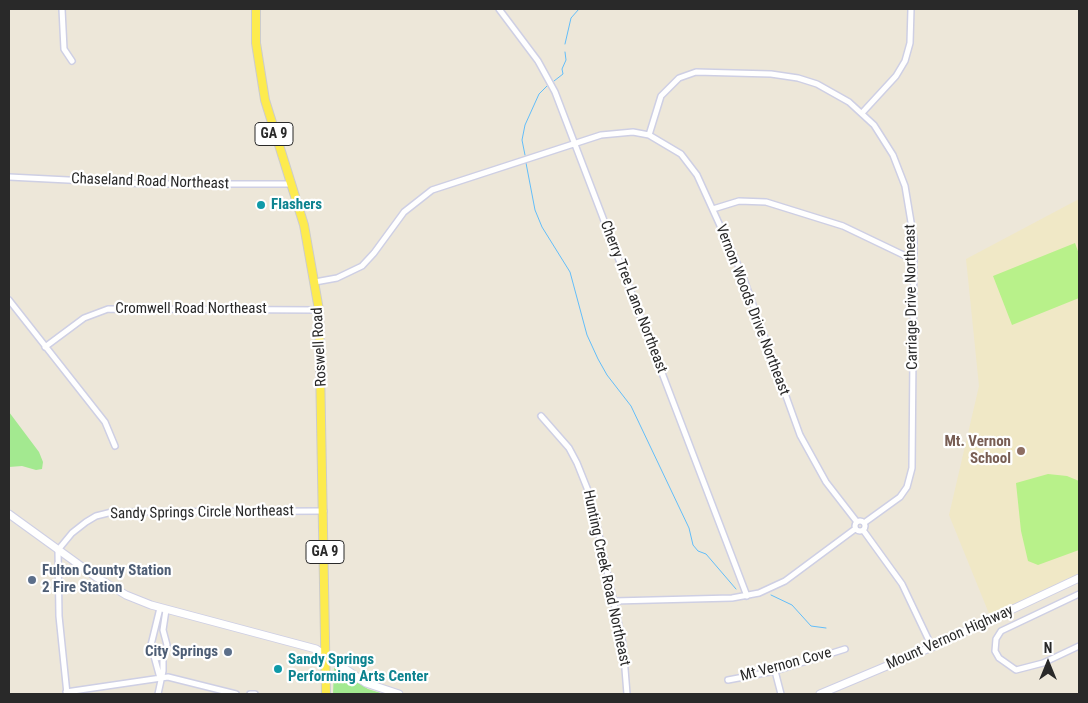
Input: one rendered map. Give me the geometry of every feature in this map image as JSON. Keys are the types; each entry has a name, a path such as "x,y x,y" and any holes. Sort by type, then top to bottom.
{"main road":[{"name":"Roswell Road","path":"256,9 258,61 265,100 304,225 319,310 326,694"},
{"path":"9,514 118,591 163,609 311,648 366,683 399,694"},
{"name":"Mount Vernon Highway","path":"820,694 932,647 1079,578"}],"street":[{"path":"62,9 64,49 72,61"},
{"name":"Cherry Tree Lane Northeast","path":"500,9 547,76 747,596"},
{"path":"862,113 896,76 906,61 910,43 911,9"},
{"name":"Carriage Drive Northeast","path":"649,135 658,102 665,90 679,78 696,72 771,74 798,78 832,91 862,113 884,139 900,171 913,224 911,477 900,497 864,523"},
{"name":"Vernon Woods Drive Northeast","path":"315,282 337,278 362,266 404,212 432,190 448,183 574,143 615,132 649,135 671,146 687,161 697,175 742,274 800,435 826,482 857,522"},
{"name":"Chaseland Road Northeast","path":"9,176 147,184 292,184"},
{"path":"713,209 738,200 766,202 843,226 914,260"},
{"path":"9,300 105,422 115,446"},
{"name":"Cromwell Road Northeast","path":"45,347 84,318 108,309 319,310"},
{"name":"Hunting Creek Road Northeast","path":"541,416 569,448 585,478 625,657 627,694"},
{"name":"Sandy Springs Circle Northeast","path":"58,550 72,533 96,516 107,512 324,511"},
{"path":"614,601 747,596 768,590 785,581 855,529 857,522 864,523 863,530 902,584 932,647"},
{"path":"855,529 863,530"},
{"path":"58,550 59,616 67,693 160,678 188,681 236,694"},
{"path":"1079,594 1000,631 996,639 995,651 1003,662 1016,670 1043,663 1079,646"},
{"path":"160,678 156,658 150,645 153,629 163,609"},
{"path":"158,694 163,671 163,657 167,645 163,630 163,609"},
{"path":"153,629 163,630"},
{"name":"Mt Vernon Cove","path":"728,680 775,671 845,649"},
{"path":"156,658 163,657"},
{"path":"775,671 782,694"},
{"path":"250,694 255,694"}],"shaded area":[{"name":"Mt. Vernon School","path":"1079,199 1079,577 992,621 949,515 979,386 966,259"}],"green space":[{"path":"1075,243 1079,254 1079,298 1012,325 993,276"},
{"path":"9,412 39,452 43,462 42,469 36,470 22,466 9,467"},
{"path":"1048,474 1067,476 1079,481 1079,550 1038,565 1028,561 1021,531 1016,483"},
{"path":"334,668 368,689 384,694 333,694"}],"waterway":[{"path":"565,44 571,18 579,9"},
{"path":"554,81 563,74 562,69 566,60 565,52"},
{"path":"525,155 522,140 525,125 539,94 548,85"},
{"path":"526,163 535,210 542,227 570,272 587,335 598,359 607,375 631,406 689,528 693,545 698,551 706,554 736,589"},
{"path":"771,595 792,605 811,626 826,628"}],"place":[{"name":"Flashers","path":"261,205"},
{"name":"Mt. Vernon School","path":"1021,451"},
{"name":"Fulton County Station 2 Fire Station","path":"32,580"},
{"name":"City Springs","path":"228,652"},
{"name":"Sandy Springs Performing Arts Center","path":"278,669"}]}
